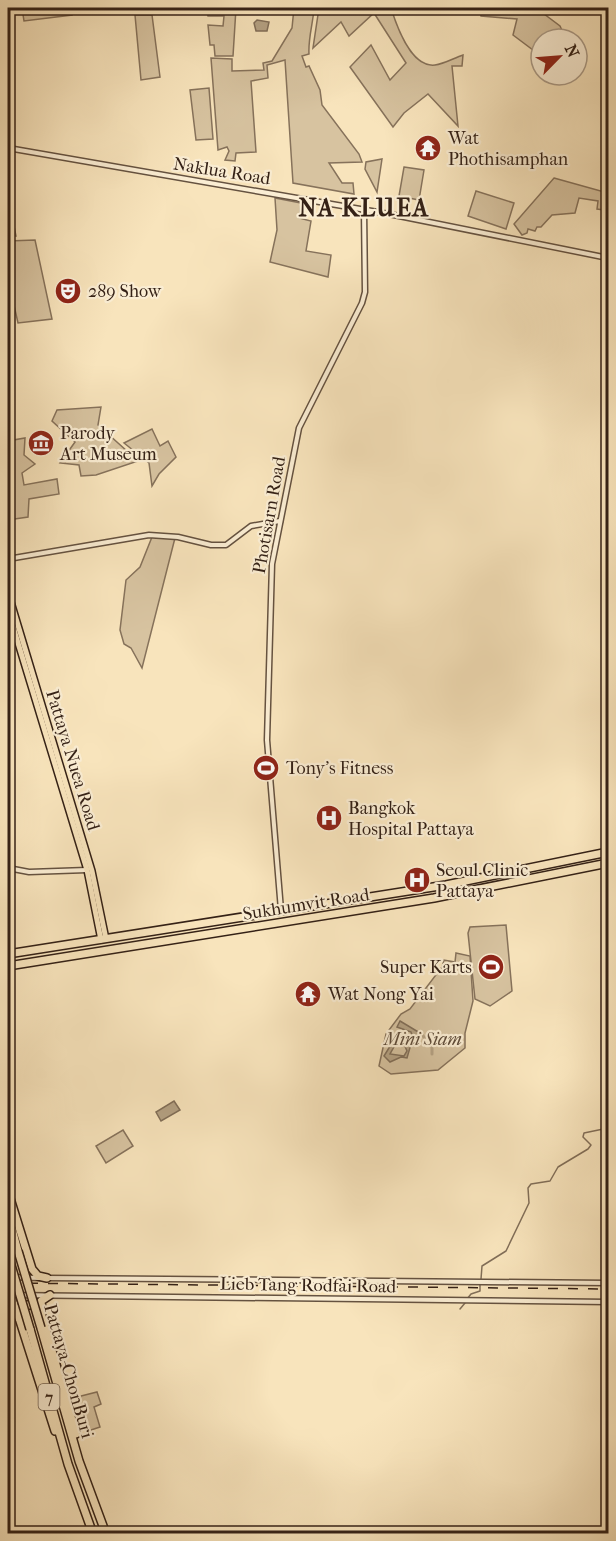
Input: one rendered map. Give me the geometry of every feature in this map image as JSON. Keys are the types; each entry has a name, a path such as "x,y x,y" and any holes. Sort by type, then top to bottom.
{"highway":[{"name":"Sukhumvit Road","path":"8,954 282,912 505,874 609,852"},
{"name":"Sukhumvit Road","path":"8,966 406,903 609,863"},
{"path":"519,871 515,877 521,881"},
{"path":"505,874 511,877 507,884"},
{"path":"177,928 172,934 179,938"},
{"path":"104,940 105,950"},
{"path":"27,951 33,954 29,962"},
{"path":"8,1192 26,1262 8,1263"},
{"name":"Pattaya-ChonBuri","path":"8,1214 22,1250 79,1461 106,1533"},
{"path":"22,1250 34,1272 47,1278"},
{"name":"7","path":"8,1255 68,1464 93,1533"},
{"path":"8,1295 13,1301 68,1464"},
{"path":"42,1314 41,1301 50,1295"},
{"path":"19,1318 19,1309 26,1305 38,1306 42,1314 72,1415 79,1461"}],"main road":[{"name":"Pattaya Nuea Road","path":"8,592 92,871 104,940"},
{"name":"Pattaya Nuea Road","path":"8,610 87,870 104,940"}],"street":[{"name":"Naklua Road","path":"8,148 364,210 609,258"},
{"name":"Photisarn Road","path":"282,912 267,740 272,566 299,428 362,303 365,292 364,210"},
{"path":"8,559 149,535 178,537 211,545 226,545 252,526 280,521"},
{"path":"8,868 29,872 87,870"},
{"name":"Lieb Tang Rodfai Road","path":"8,1277 609,1283"},
{"name":"Lieb Tang Rodfai Road","path":"8,1295 609,1302"}],"green space":[{"path":"22,8 71,8 72,15 24,21"},
{"path":"107,8 152,8 153,11 107,11"},
{"path":"207,8 236,8 233,56 215,56 214,45 210,45 208,25 223,26 224,16 208,16"},
{"path":"294,8 314,8 309,54 302,56 320,90 322,105 359,154 362,162 329,163 342,183 353,183 354,194 293,183 285,60 267,65 268,78 251,81 256,152 236,153 235,161 225,160 229,151 227,147 218,150 211,58 232,59 232,71 264,70 263,63 272,61 292,28"},
{"path":"319,8 391,8 406,44 419,60 435,65 463,55 462,66 452,66 458,126 428,94 404,113 393,127 350,67 371,45 390,80 406,63 374,13 349,36 341,22 313,48"},
{"path":"480,8 536,8 560,27 529,27 529,47 513,35 517,19 481,16"},
{"path":"135,15 152,15 160,77 141,80"},
{"path":"209,88 213,139 196,140 190,90"},
{"path":"382,159 377,192 365,169 366,162"},
{"path":"404,167 424,170 419,200 399,196"},
{"path":"554,178 608,193 604,210 597,209 598,201 579,198 575,213 552,215 535,231 528,229 527,233 522,235 514,224"},
{"path":"476,191 514,203 506,229 468,216"},
{"path":"8,197 16,236 8,236"},
{"path":"275,198 301,203 299,218 311,221 306,251 331,255 328,277 270,262 277,230"},
{"path":"35,240 52,319 18,323 8,279 8,241"},
{"path":"101,407 98,425 138,461 96,475 81,476 79,465 60,463 75,442 52,421 57,410"},
{"path":"152,429 160,446 168,441 176,457 159,474 152,486 149,463 124,443"},
{"path":"25,438 24,455 35,464 22,473 24,485 57,479 59,494 29,499 28,517 8,520 8,441"},
{"path":"152,537 175,538 142,668 131,648 124,644 120,630 126,580 140,567"},
{"name":"Super Karts","path":"506,925 512,991 490,1006 475,999 468,933 470,927"},
{"name":"Mini Siam","path":"456,953 470,956 473,1001 465,1033 465,1048 438,1070 391,1074 379,1066 386,1034 401,1014 410,1009 442,967 444,960 455,962"},
{"path":"123,1130 133,1146 106,1163 96,1146"},
{"path":"97,1392 101,1404 94,1407 100,1427 88,1431 81,1411 89,1408 81,1410 77,1397"}],"shaded area":[{"path":"257,20 269,22 267,31 256,31 254,23"},
{"path":"400,1021 420,1033 411,1044 407,1058 401,1057 390,1062 384,1056 392,1043 395,1045 390,1054 404,1056 407,1051 404,1044 413,1039 411,1032 397,1027"},
{"path":"174,1101 180,1110 161,1121 156,1112"}],"waterway":[{"path":"420,1033 432,1045 432,1054"},
{"path":"608,1099 604,1103 608,1117"},
{"path":"481,1279 482,1266 506,1251 529,1203 528,1188 531,1184 550,1181 558,1167 588,1149 591,1145 583,1137 584,1133 608,1128"},
{"path":"467,1299 471,1294 480,1291 480,1284"},
{"path":"460,1309 465,1303"}],"railway":[{"path":"8,1283 608,1289"}],"place":[{"name":"Wat Phothisamphan","path":"428,148"},
{"name":"289 Show","path":"68,291"},
{"name":"Parody Art Museum","path":"41,443"},
{"name":"Tony's Fitness","path":"266,768"},
{"name":"Bangkok Hospital Pattaya","path":"329,818"},
{"name":"Seoul Clinic Pattaya","path":"417,880"},
{"name":"Super Karts","path":"491,967"},
{"name":"Wat Nong Yai","path":"308,994"}],"district":[{"name":"NA KLUEA","path":"364,208"}]}
